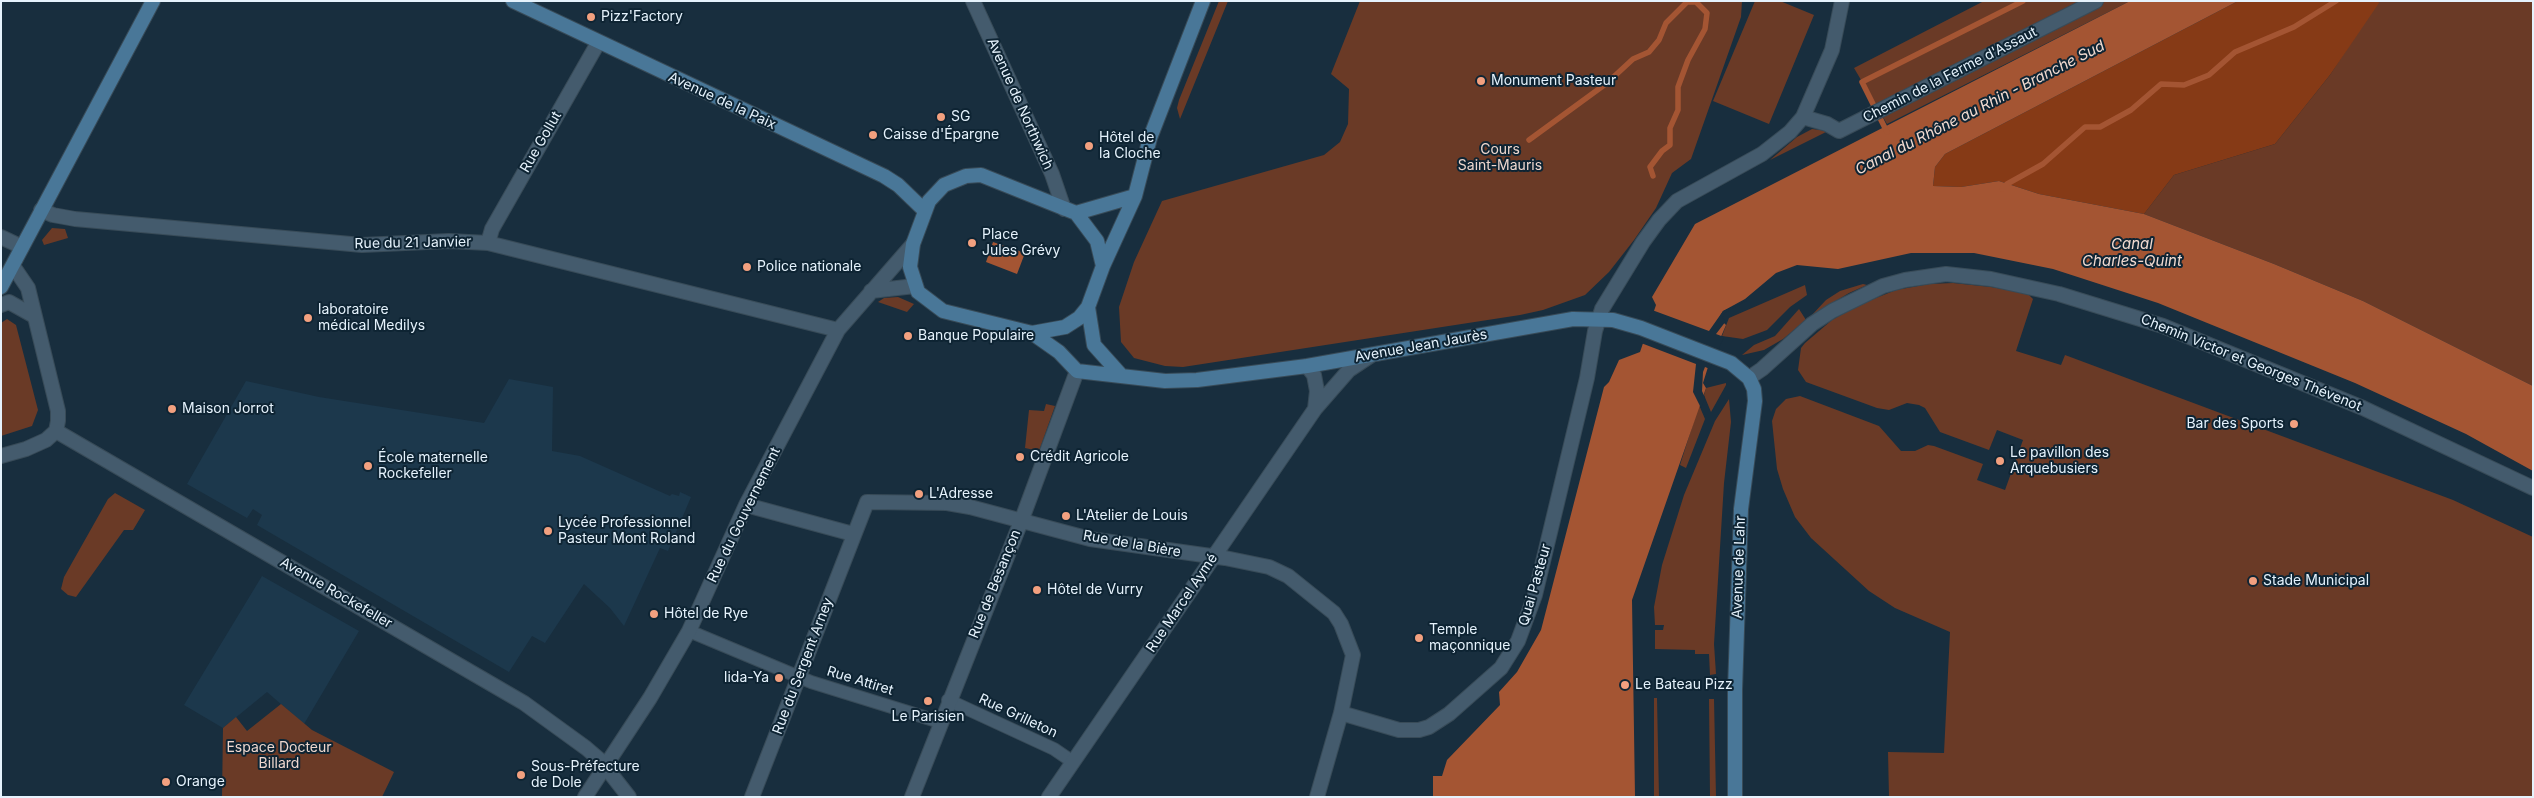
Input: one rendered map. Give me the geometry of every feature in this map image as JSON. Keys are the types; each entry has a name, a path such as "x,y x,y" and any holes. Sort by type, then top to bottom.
{"main road":[{"path":"1,287 153,1"},
{"name":"Avenue de la Paix","path":"513,1 884,176 898,185 924,210"},
{"path":"1032,333 1066,327 1080,318 1088,307 1135,196 1150,138 1203,1"},
{"path":"1077,371 1059,352 1032,333 944,311 926,299 915,286 910,268 913,244 924,210 936,193 944,185 966,176 981,175 1070,211 1096,240 1104,266"},
{"path":"1070,211 1135,196"},
{"path":"1088,307 1094,345 1120,374"},
{"name":"Avenue Jean Jaurès","path":"1077,371 1182,382 1370,356 1557,321 1599,319 1613,320 1641,328 1716,357 1731,363 1749,378"},
{"name":"Avenue de Lahr","path":"1735,797 1735,690 1741,509 1755,401 1754,389 1749,378"}],"street":[{"name":"Avenue de Northwich","path":"973,1 1070,211"},
{"name":"Quai Pasteur","path":"1341,712 1399,730 1419,730 1449,714 1500,668 1518,641 1535,595 1602,309 1643,242 1659,220 1677,201 1776,144 1802,117 1832,50 1842,1"},
{"name":"Chemin de la Ferme d'Assaut","path":"1802,117 1826,124 1839,131 2096,1"},
{"name":"Rue Gollut","path":"488,243 492,229 598,42"},
{"name":"Rue du 21 Janvier","path":"41,210 53,215 75,219 312,242 362,245 449,241 488,243 838,330"},
{"path":"1,237 22,248"},
{"name":"Rue du Gouvernement","path":"585,797 606,768 650,698 689,631 746,505 838,330 913,244"},
{"path":"1,456 26,449 46,440 56,431 58,411 28,288 13,266"},
{"name":"Chemin Victor et Georges Thévenot","path":"1749,378 1825,315 1883,286 1905,280 1946,274 1991,279 2059,294 2163,326 2363,408 2461,452 2533,488"},
{"path":"872,291 915,286"},
{"path":"1,305 9,302 34,316"},
{"name":"Rue Marcel Aymé","path":"1049,797 1315,409 1349,370 1370,356"},
{"path":"1306,366 1314,376 1316,383 1315,409"},
{"name":"Rue de Besançon","path":"912,797 948,700 1022,520 1077,371"},
{"name":"Avenue Rockefeller","path":"56,431 524,703 586,748 606,768 629,797"},
{"name":"Rue de la Bière","path":"852,534 867,502 947,503 1090,538 1269,567 1288,576 1334,613 1341,624 1353,655 1341,712 1317,797"},
{"path":"746,505 852,534"},
{"name":"Rue du Sergent Arney","path":"752,797 852,534"},
{"name":"Rue Attiret","path":"689,631 798,676 940,722"},
{"name":"Rue Grilleton","path":"948,700 1054,750 1073,762"}],"shaded area":[{"path":"2238,1 2378,1 2379,3 2330,75 2275,144 2174,175 2144,214 2039,194 1999,181 1961,187 1933,186 1935,167 1945,154"},
{"path":"509,379 553,387 552,451 580,456 670,496 672,494 679,496 680,492 691,497 668,551 660,548 624,626 610,608 584,584 545,643 532,636 509,672 257,525 262,515 253,509 247,518 187,484 246,381 319,397 484,423"},
{"path":"262,576 359,631 304,724 267,692 223,728 184,705"}],"green space":[{"path":"1219,1 1228,1 1180,119 1177,108 1179,100"},
{"name":"Cours Saint-Mauris","path":"1360,1 1742,1 1741,17 1691,159 1672,173 1656,208 1634,240 1609,272 1585,295 1543,310 1520,315 1183,367 1165,366 1134,358 1121,342 1119,307 1134,262 1162,201 1324,155 1340,142 1348,124 1349,89 1331,74"},
{"path":"1755,1 1780,1 1814,15 1769,124 1713,101"},
{"path":"1984,1 2130,1 1887,124 1854,68"},
{"path":"2378,1 2533,1 2533,386 2363,301 2274,264 2144,214 2174,175 2275,144 2330,75"},
{"path":"1812,129 1828,131 1770,160 1797,137"},
{"path":"52,228 65,229 68,238 44,245 42,240"},
{"name":"Stade Municipal","path":"1953,283 2027,293 2033,299 2016,351 2061,365 2065,355 2453,500 2533,537 2533,797 1889,797 1888,752 1944,753 1950,632 1895,608 1869,591 1811,538 1795,517 1783,489 1777,469 1772,421 1776,409 1786,399 1800,396 1879,426 1901,451 1915,451 1928,445 1983,464 1977,480 2005,490 2023,440 1997,430 1989,450 1940,432 1925,408 1919,405 1907,403 1889,410 1877,408 1806,382 1798,370 1801,348 1832,320 1861,304 1896,290 1929,284"},
{"path":"1863,284 1867,285 1849,293 1811,316 1826,300 1840,291"},
{"path":"1805,285 1807,295 1790,307 1767,330 1743,339 1722,336 1729,318"},
{"path":"898,297 914,304 907,312 878,302 884,298"},
{"path":"1799,309 1806,320 1783,339 1764,350 1742,355 1754,345 1775,336"},
{"path":"7,319 16,325 38,410 32,426 1,436 1,323"},
{"path":"1726,383 1711,412 1704,395 1706,388"},
{"path":"1729,399 1731,422 1724,483 1714,644 1716,674 1710,675 1709,654 1695,654 1695,650 1655,649 1655,630 1663,630 1664,625 1655,625 1654,607 1662,565 1684,495 1715,421"},
{"path":"1046,404 1055,406 1039,451 1025,448 1029,410 1044,411"},
{"path":"1699,405 1705,419 1686,468 1680,465"},
{"path":"115,493 145,510 133,530 124,530 76,597 68,595 61,589 64,577 108,499"},
{"path":"1654,698 1657,698 1659,797 1654,797"},
{"path":"1709,699 1714,699 1716,797 1710,797"},
{"name":"Espace Docteur Billard","path":"281,704 312,730 394,772 382,797 222,797 223,728 236,717 247,731"}],"water":[{"path":"2130,1 2238,1 1945,154 1935,167 1933,186 1961,187 1999,181 2039,194 2144,214 2274,264 2363,301 2533,386 2533,471 2466,434 2355,383 2158,303 2053,269 1974,253 1911,253 1838,269 1797,265 1776,273 1745,299 1723,311 1719,318 1726,325 1708,367 1703,383 1706,388 1632,600 1635,797 1433,797 1433,776 1442,776 1447,760 1500,705 1499,692 1517,672 1541,630 1604,387 1609,382 1619,360 1640,352 1656,305 1652,297 1695,224"},
{"path":"993,242 1025,253 1017,274 986,262"}],"pier":[{"path":"1748,300 1725,313 1722,318 1726,321 1716,334 1724,337 1710,369 1705,367 1703,372 1702,391 1705,398 1701,408 1693,392 1696,364 1641,343 1652,310 1709,331 1723,311"}],"waterway":[{"path":"1887,132 1862,82 2023,1"},
{"path":"2002,189 2007,184 2043,164 2085,127 2100,127 2131,110 2161,84 2184,85 2209,75 2235,52 2294,27 2336,1"},
{"path":"1529,140 1607,83 1633,59 1649,52 1659,40 1666,23 1687,2 1696,2 1707,13 1705,29 1688,60 1678,87 1678,110 1670,128 1670,145 1662,151 1650,167 1653,176"}],"place":[{"name":"Pizz'Factory","path":"591,17"},
{"name":"Monument Pasteur","path":"1481,81"},
{"name":"SG","path":"941,117"},
{"name":"Caisse d'Épargne","path":"873,135"},
{"name":"Hôtel de la Cloche","path":"1089,146"},
{"name":"Place Jules Grévy","path":"972,243"},
{"name":"Police nationale","path":"747,267"},
{"name":"laboratoire médical Medilys","path":"308,318"},
{"name":"Banque Populaire","path":"908,336"},
{"name":"Maison Jorrot","path":"172,409"},
{"name":"Bar des Sports","path":"2294,424"},
{"name":"Crédit Agricole","path":"1020,457"},
{"name":"Le pavillon des Arquebusiers","path":"2000,461"},
{"name":"École maternelle Rockefeller","path":"368,466"},
{"name":"L'Adresse","path":"919,494"},
{"name":"L'Atelier de Louis","path":"1066,516"},
{"name":"Lycée Professionnel Pasteur Mont Roland","path":"548,531"},
{"name":"Stade Municipal","path":"2253,581"},
{"name":"Hôtel de Vurry","path":"1037,590"},
{"name":"Hôtel de Rye","path":"654,614"},
{"name":"Temple maçonnique","path":"1419,638"},
{"name":"Iida-Ya","path":"779,678"},
{"name":"Le Bateau Pizz","path":"1625,685"},
{"name":"Le Parisien","path":"928,701"},
{"name":"Sous-Préfecture de Dole","path":"521,775"},
{"name":"Orange","path":"166,782"}],"water label":[{"name":"Canal du Rhône au Rhin - Branche Sud","path":"1980,108"},
{"name":"Canal Charles-Quint","path":"2132,252"}]}
